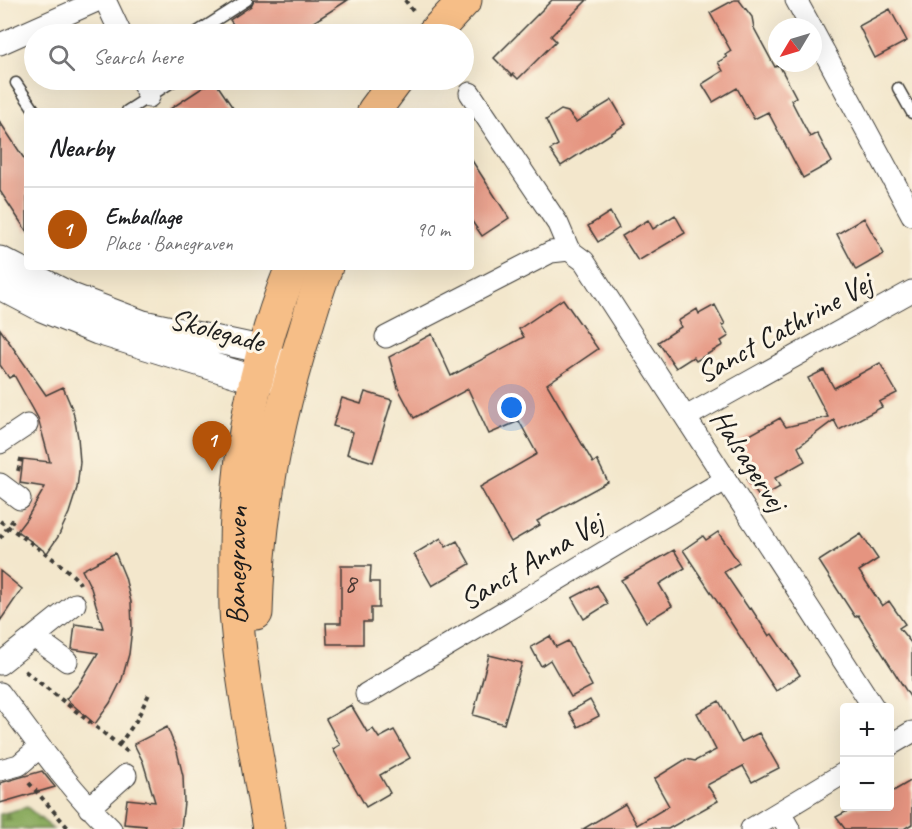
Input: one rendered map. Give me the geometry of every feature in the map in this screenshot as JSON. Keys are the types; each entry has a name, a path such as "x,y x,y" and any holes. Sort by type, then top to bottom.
{"main road":[{"path":"443,24 466,0"},
{"path":"453,24 466,0"},
{"path":"376,108 390,90"},
{"path":"403,108 413,90"},
{"name":"Banegraven","path":"269,829 247,704 236,620 235,536 242,452 256,380 280,297 291,270"},
{"name":"Banegraven","path":"264,797 255,691 257,584 269,478 291,374 325,270"}],"street":[{"path":"45,24 99,0"},
{"path":"105,0 116,24"},
{"path":"796,0 806,18"},
{"path":"0,44 24,33"},
{"path":"822,46 907,193 912,215"},
{"name":"Halsagervej","path":"470,93 558,224 569,250 584,261 871,703"},
{"path":"386,337 551,252 569,250"},
{"name":"Skolegade","path":"0,260 72,297 143,324 265,350 291,374"},
{"name":"Skolegade","path":"0,286 42,308 98,331 256,380 291,374"},
{"name":"Sanct Cathrine Vej","path":"686,417 912,291"},
{"path":"0,443 27,425"},
{"name":"Sanct Anna Vej","path":"366,694 725,480"},
{"path":"0,484 20,499"},
{"path":"0,664 75,604"},
{"path":"34,637 67,661"},
{"path":"0,693 89,808 111,829"},
{"path":"8,768 19,765 40,747"},
{"path":"89,808 126,775"},
{"path":"751,829 785,821 840,776"}],"lane":[{"path":"210,24 247,0"},
{"path":"16,83 33,108"},
{"path":"898,88 912,113"},
{"path":"129,108 143,90"}],"path":[{"path":"0,521 78,579 86,596 75,604"},
{"path":"21,668 131,755 136,765 126,775"},
{"path":"119,745 136,721 149,694"},
{"path":"8,768 69,829"}],"green space":[{"path":"27,807 53,829 0,829 0,814"}],"building":[{"path":"254,0 348,0 311,24 233,24 230,20 251,6"},
{"path":"552,0 587,0 551,36 556,41 518,79 494,58"},
{"path":"734,0 739,0 752,17 754,28 768,54 768,72 783,72 796,97 791,100 810,137 817,133 832,162 803,178 768,112 754,119 737,88 713,102 702,84 723,71 718,62 727,57 725,55 731,51 710,13"},
{"path":"890,9 907,41 875,58 859,26"},
{"path":"199,90 221,90 233,108 172,108"},
{"path":"612,100 626,124 561,166 550,150 558,145 546,120 561,110 568,112 576,122"},
{"path":"0,122 24,158 24,227 0,191"},
{"path":"474,164 509,218 482,236 474,224"},
{"path":"610,212 619,228 598,242 588,226"},
{"path":"675,215 685,233 638,261 622,236 648,220 653,229"},
{"path":"864,218 884,254 856,270 837,234"},
{"path":"563,299 598,349 547,384 593,463 597,460 608,482 537,521 540,525 511,542 480,487 537,454 519,421 489,434 468,389 414,418 398,388 389,357 432,334 451,376 524,337 519,329"},
{"path":"715,305 725,324 722,325 729,336 721,341 723,345 696,361 693,357 676,368 658,342 681,327 678,321 697,309 699,314"},
{"path":"0,329 46,395 63,387 73,411 80,462 77,488 58,537 47,553 17,531 45,487 20,483 23,459 50,462 38,418 14,375 9,378 0,365"},
{"path":"880,363 897,393 879,402 882,407 839,430 834,420 798,447 805,461 775,478 780,487 760,498 747,480 757,474 739,441 780,418 786,427 828,417 808,378 824,370 834,388"},
{"path":"365,392 392,400 373,462 347,454 353,432 333,426 342,398 361,404"},
{"path":"718,532 739,563 724,572 749,609 751,608 769,636 772,634 800,675 776,691 683,550 703,536 706,540"},
{"path":"861,534 878,559 859,571 882,606 889,601 905,624 899,628 912,644 912,700 858,615 855,617 819,561"},
{"path":"441,538 446,547 457,541 470,564 432,586 414,554"},
{"path":"674,550 685,568 659,584 672,606 646,622 621,580"},
{"path":"115,553 125,577 131,602 132,628 129,654 122,679 110,703 95,724 66,699 79,684 98,653 72,649 75,624 103,628 91,588 82,570"},
{"path":"341,566 371,566 370,582 379,582 379,608 371,608 371,622 363,622 363,644 327,644 326,623 341,623"},
{"path":"0,571 22,589 0,621"},
{"path":"597,585 608,604 584,619 572,598"},
{"path":"550,636 556,647 568,641 592,686 571,697 550,660 541,666 531,647"},
{"path":"489,655 522,663 504,724 473,715"},
{"path":"590,700 599,716 578,727 569,712"},
{"path":"719,701 741,742 759,733 779,768 752,782 743,766 707,785 718,801 668,829 583,829 625,804 637,825 669,806 654,779 686,759 695,761 716,750 697,713"},
{"path":"351,705 367,732 373,729 379,738 394,730 410,758 380,775 390,793 366,807 333,749 340,745 326,719"},
{"path":"167,727 177,751 183,776 184,802 181,829 145,829 146,826 124,824 127,799 155,802 143,762 134,744"},
{"path":"42,771 55,787 0,803 0,783"},
{"path":"912,780 912,824 904,829 845,829 836,817 847,811 894,811 894,791"}],"place":[{"name":"Emballage","path":"212,471"}]}
